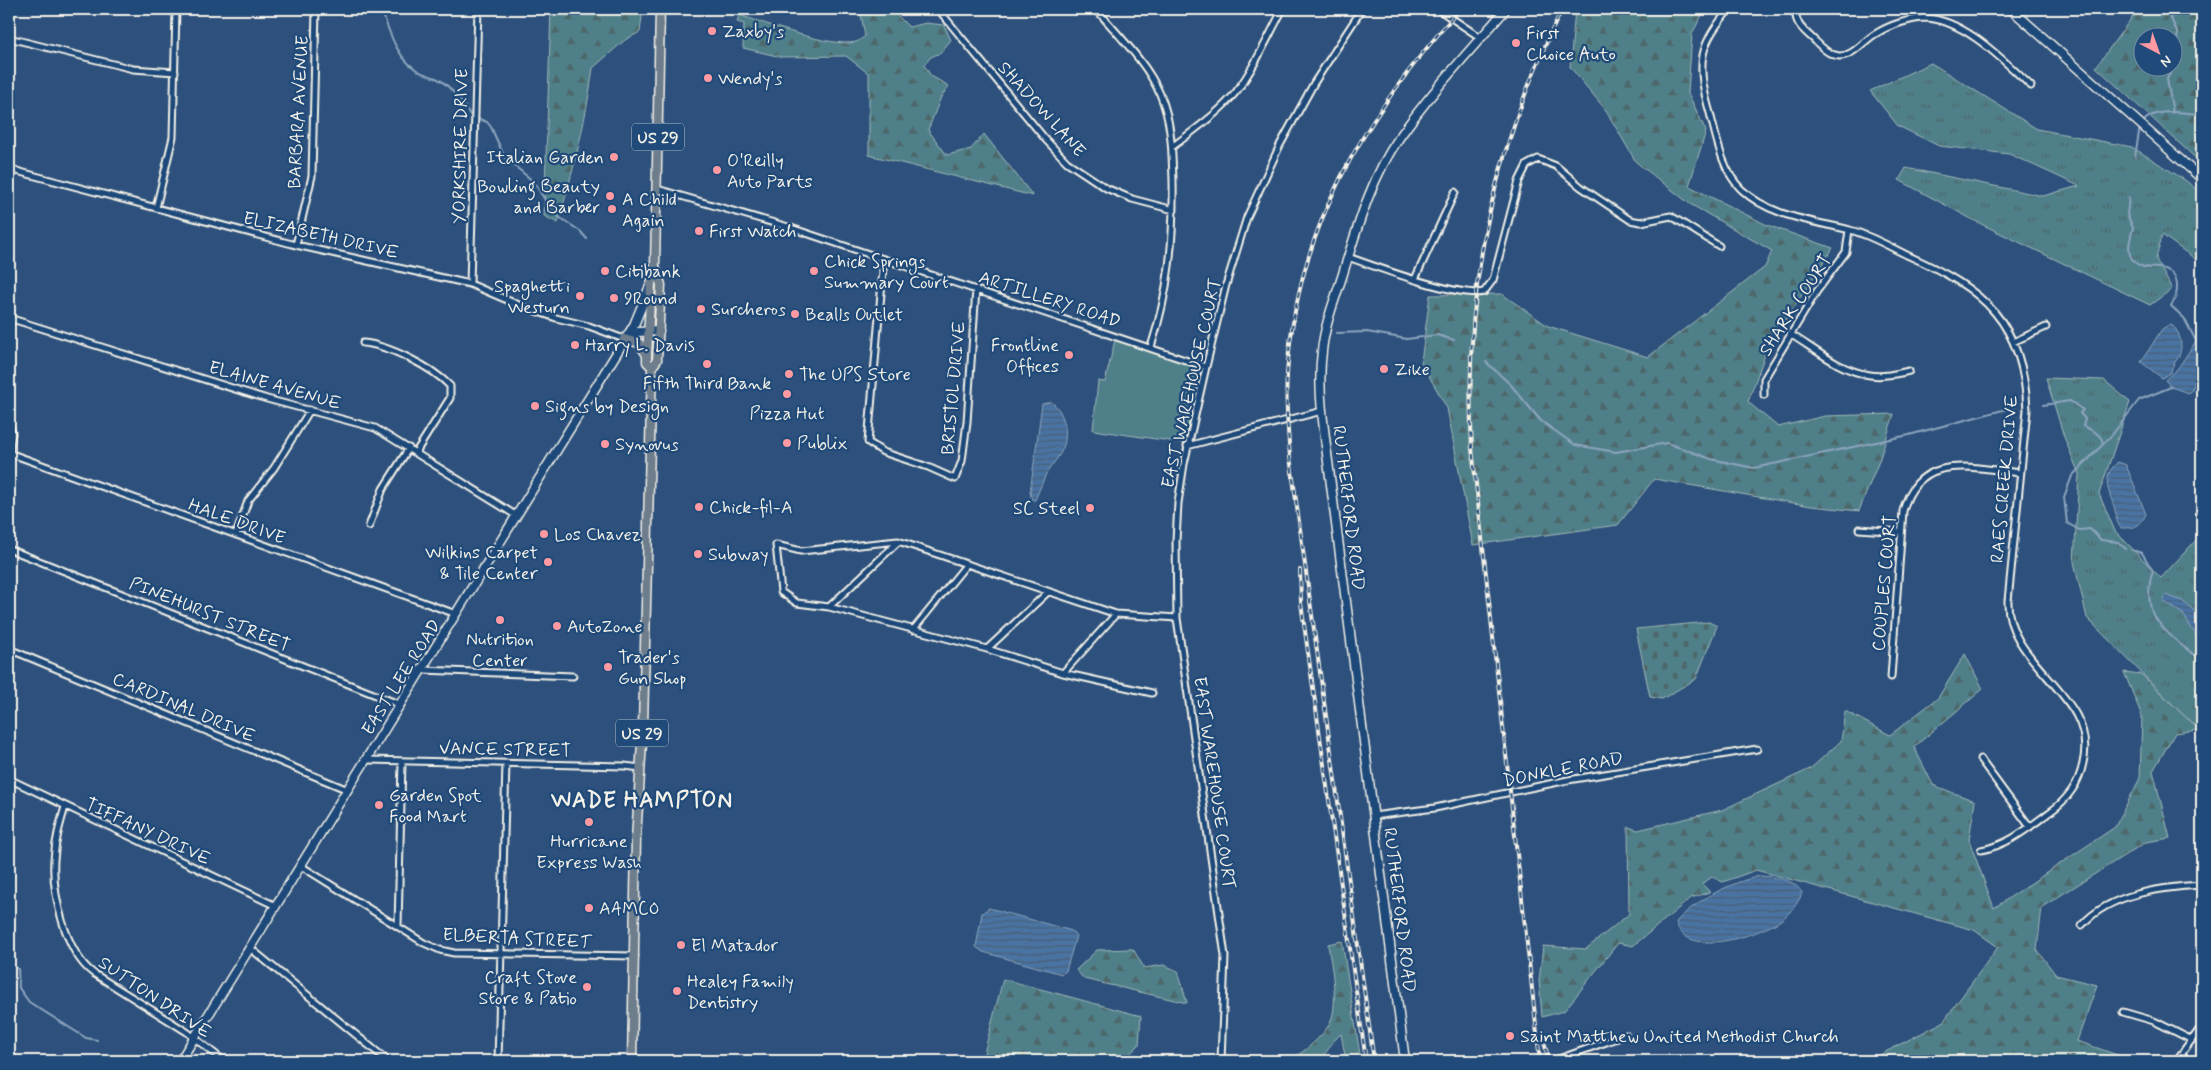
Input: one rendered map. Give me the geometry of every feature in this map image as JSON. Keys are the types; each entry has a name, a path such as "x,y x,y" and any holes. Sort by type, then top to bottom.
{"main road":[{"name":"US 29","path":"632,1061 636,840 641,768 652,367 657,360 661,285 656,266 660,9"},
{"name":"US 29","path":"652,367 647,362 647,354 650,284 656,266"},
{"path":"624,339 639,344 647,354"}],"street":[{"path":"156,208 172,150 176,9"},
{"name":"BARBARA AVENUE","path":"296,245 312,176 316,9"},
{"name":"YORKSHIRE DRIVE","path":"470,284 478,9"},
{"name":"SHADOW LANE","path":"938,9 1044,138 1067,162 1118,194 1174,210"},
{"path":"1096,9 1146,70 1156,86 1166,113 1172,148 1174,210 1170,273 1151,347"},
{"path":"1172,148 1235,93 1253,65 1283,9"},
{"name":"EAST WAREHOUSE COURT","path":"1221,1061 1225,953 1177,618 1176,524 1187,446 1236,250 1263,179 1314,83 1362,9"},
{"path":"1438,9 1481,38"},
{"name":"RUTHERFORD ROAD","path":"1405,1061 1322,411 1320,368 1324,336 1331,305 1368,197 1388,156 1412,121 1506,9"},
{"name":"RAES CREEK DRIVE","path":"1730,9 1708,38 1700,68 1702,84 1723,160 1741,189 1758,202 1805,222 1849,230 1958,279 1991,308 2013,342 2020,361 2026,389 2026,410 2008,601 2010,623 2018,639 2075,712 2082,729 2085,747 2082,770 2072,791 2058,806 2008,843 1981,850"},
{"path":"1796,9 1796,19 1802,28 1827,52 1838,56 1850,53 1883,29 1924,18 1953,25 1971,34 2031,86"},
{"path":"1924,9 1924,18"},
{"path":"2011,9 2202,179"},
{"path":"9,38 133,69 175,72"},
{"path":"1348,257 1466,293 1477,294 1488,290 1493,280 1519,181 1527,164 1538,159 1556,166 1581,187 1630,220 1641,222 1671,216 1719,246"},
{"name":"ELIZABETH DRIVE","path":"9,169 296,245 470,284 520,306 549,316 590,326 624,339"},
{"name":"ARTILLERY ROAD","path":"657,188 746,213 1206,366"},
{"path":"1415,279 1455,192"},
{"name":"SHARK COURT","path":"1764,395 1764,378 1817,291 1846,252 1849,230"},
{"name":"BRISTOL DRIVE","path":"884,259 868,442 882,452 928,467 955,479 962,461 967,422 976,289"},
{"name":"EAST LEE ROAD","path":"180,1061 424,670 634,325 650,284"},
{"name":"ELAINE AVENUE","path":"9,318 375,428 517,516"},
{"path":"2013,342 2046,327"},
{"path":"624,339 638,332 648,330 659,331"},
{"path":"1790,334 1840,366 1859,372 1885,376 1909,371"},
{"path":"363,343 374,344 391,350 428,370 450,386 450,398 416,452"},
{"path":"236,535 248,501 274,468 310,410"},
{"path":"1187,446 1322,411"},
{"path":"9,421 12,433 9,453"},
{"path":"369,526 383,489 409,448"},
{"name":"HALE DRIVE","path":"9,453 457,614"},
{"name":"COUPLES COURT","path":"1891,677 1903,511 1916,482 1933,471 1953,466 2020,473"},
{"path":"1859,529 1901,532"},
{"path":"1152,693 1062,673 987,649 829,607 797,602 781,592 776,546 801,551 898,541 1116,614 1177,618"},
{"path":"829,607 898,541"},
{"name":"PINEHURST STREET","path":"9,549 401,705"},
{"path":"913,630 966,565"},
{"path":"987,649 1048,592"},
{"path":"1062,673 1116,614"},
{"name":"CARDINAL DRIVE","path":"9,649 348,790"},
{"path":"424,670 573,676"},
{"name":"DONKLE ROAD","path":"1373,816 1444,806 1577,778 1757,749"},
{"path":"1980,759 2030,827"},
{"name":"VANCE STREET","path":"368,760 624,766 641,768"},
{"path":"398,926 402,761"},
{"path":"498,1061 506,763"},
{"name":"TIFFANY DRIVE","path":"9,780 276,906"},
{"name":"SUTTON DRIVE","path":"66,807 56,844 55,878 63,923 78,957 93,973 195,1038 224,1061"},
{"name":"ELBERTA STREET","path":"301,866 424,943 440,950 501,954 635,956"},
{"path":"2082,925 2086,920 2112,904 2144,891 2172,886 2202,885"},
{"path":"250,948 388,1061"},
{"path":"2123,1012 2154,1021 2192,1040"},
{"path":"2176,1061 2202,1026"},
{"path":"1553,1061 1626,1035"},
{"path":"9,1056 17,1061"}],"green space":[{"path":"551,9 643,9 640,32 625,40 593,68 587,107 558,223 544,216"},
{"path":"860,9 891,9 909,27 926,23 944,25 951,40 940,53 931,57 924,65 931,76 949,86 941,97 928,130 947,155 971,149 984,134 1033,196 869,155 869,74 846,56 781,57 743,48 744,24 737,22 739,15 815,38 845,43 856,42 865,36"},
{"path":"1575,9 1699,9 1703,13 1692,34 1688,93 1706,131 1689,186 1767,225 1833,248 1768,346 1748,402 1778,427 1825,416 1894,414 1879,461 1859,511 1811,506 1654,479 1618,525 1473,545 1447,408 1421,362 1430,295 1502,294 1548,326 1648,357 1765,267 1772,251 1690,204 1636,162 1605,109 1570,67"},
{"path":"2138,9 2202,9 2202,164 2096,67"},
{"path":"1931,63 2037,129 2132,147 2185,180 2202,194 2202,264 2162,235 2156,259 2172,289 2150,305 1977,222 1899,180 1906,168 2043,196 2079,186 2009,154 1939,146 1898,126 1870,91"},
{"path":"1115,340 1201,361 1199,384 1184,443 1093,430 1098,381 1105,382"},
{"path":"2046,378 2104,380 2130,402 2099,494 2115,531 2161,578 2197,539 2202,548 2202,729 2198,730 2087,618 2074,562 2079,474 2064,437"},
{"path":"1709,622 1717,626 1696,679 1662,699 1650,697 1636,629"},
{"path":"1965,654 1983,689 1914,747 1933,785 1975,801 1969,840 1994,908 2115,827 2140,778 2142,716 2124,672 2141,674 2198,729 2202,729 2202,733 2198,730 2175,733 2153,771 2170,838 2146,842 2042,907 2037,950 2056,975 2097,985 2077,1041 2129,1059 2128,1061 1868,1061 1943,1022 1998,947 1974,930 1756,870 1723,882 1712,877 1702,884 1710,892 1691,898 1633,946 1618,943 1564,1011 1542,1017 1539,981 1543,946 1586,949 1629,914 1628,827 1638,830 1722,810 1810,769 1841,741 1845,711 1890,735 1938,698"},
{"path":"1342,941 1361,1061 1346,1061 1341,1034 1334,1040 1320,1059 1313,1062 1288,1061 1313,1043 1325,1030 1332,1018 1334,1009 1333,981 1328,944"},
{"path":"1133,949 1144,968 1164,965 1178,971 1187,1003 1084,979 1076,970 1097,950"},
{"path":"1003,979 1141,1016 1139,1045 1122,1061 982,1061"}],"water":[{"path":"2170,324 2178,333 2181,349 2171,372 2162,378 2141,362 2162,329"},
{"path":"2196,341 2201,364 2192,390 2188,393 2171,387 2165,380 2178,368"},
{"path":"1051,402 1062,416 1065,442 1046,474 1035,500 1032,500 1030,492 1042,404"},
{"path":"2118,462 2126,465 2146,514 2142,522 2133,527 2121,528 2119,526 2109,491 2107,479 2112,468"},
{"path":"2166,595 2182,601 2202,617 2202,646 2183,614 2163,601"},
{"path":"1760,876 1778,878 1789,882 1799,888 1802,893 1793,908 1781,920 1757,932 1724,941 1708,942 1693,940 1682,934 1676,922 1694,906 1715,893 1737,883"},
{"path":"989,908 1072,931 1076,936 1066,971 1062,974 983,952 976,947 982,913"}],"waterway":[{"path":"381,9 393,41 407,62 423,74 438,79 447,85 471,116"},
{"path":"2166,9 2176,28"},
{"path":"2168,78 2173,113"},
{"path":"2143,122 2149,117 2163,112 2202,114"},
{"path":"479,119 487,122 491,127 505,158 534,182 553,213 580,231 587,239"},
{"path":"2135,157 2140,126"},
{"path":"2129,198 2127,214 2133,228 2129,244 2130,255 2136,263 2143,267 2161,268 2173,274 2176,278 2177,289 2171,306 2184,318 2196,341"},
{"path":"1336,333 1367,332 1407,339 1437,335 1454,340"},
{"path":"1486,362 1511,385 1541,421 1575,445 1616,452 1667,443 1711,459 1754,468 1909,435 2014,407"},
{"path":"2126,549 2118,542 2101,540 2090,529 2079,530 2067,523 2064,497 2072,476 2112,435 2139,400 2171,387"},
{"path":"2043,405 2070,401 2083,410 2080,413 2085,419 2083,426 2098,434 2103,443"},
{"path":"2132,550 2142,553 2153,571 2149,595 2151,609 2156,619 2171,636 2202,660"},
{"path":"9,962 18,969 19,988 29,1002 86,1038 97,1040"}],"railway":[{"path":"1374,1061 1290,457 1286,384 1293,320 1305,270 1321,222 1341,177 1366,133 1394,91 1425,50 1460,9"},
{"path":"1540,1061 1472,448 1470,389 1472,332 1487,222 1500,169 1517,116 1562,9"},
{"path":"1300,570 1301,603 1366,1061"},
{"path":"1543,1038 1549,1061"}],"place":[{"name":"Zaxby's","path":"712,31"},
{"name":"First Choice Auto","path":"1516,43"},
{"name":"Wendy's","path":"708,78"},
{"name":"Italian Garden","path":"614,157"},
{"name":"O'Reilly Auto Parts","path":"717,170"},
{"name":"Bowling Beauty and Barber","path":"610,196"},
{"name":"A Child Again","path":"612,209"},
{"name":"First Watch","path":"699,231"},
{"name":"Citibank","path":"605,271"},
{"name":"Chick Springs Summary Court","path":"814,271"},
{"name":"Spaghetti Westurn","path":"580,296"},
{"name":"9Round","path":"614,298"},
{"name":"Surcheros","path":"701,309"},
{"name":"Bealls Outlet","path":"795,314"},
{"name":"Harry L. Davis","path":"575,345"},
{"name":"Frontline Offices","path":"1069,355"},
{"name":"Fifth Third Bank","path":"707,364"},
{"name":"Zike","path":"1384,369"},
{"name":"The UPS Store","path":"789,374"},
{"name":"Pizza Hut","path":"787,394"},
{"name":"Signs by Design","path":"535,406"},
{"name":"Publix","path":"787,443"},
{"name":"Synovus","path":"605,444"},
{"name":"Chick-fil-A","path":"699,507"},
{"name":"SC Steel","path":"1090,508"},
{"name":"Los Chavez","path":"544,534"},
{"name":"Subway","path":"698,554"},
{"name":"Wilkins Carpet & Tile Center","path":"548,562"},
{"name":"Nutrition Center","path":"500,620"},
{"name":"AutoZone","path":"557,626"},
{"name":"Trader's Gun Shop","path":"608,667"},
{"name":"Garden Spot Food Mart","path":"379,805"},
{"name":"Hurricane Express Wash","path":"589,822"},
{"name":"AAMCO","path":"589,908"},
{"name":"El Matador","path":"681,945"},
{"name":"Craft Stove Store & Patio","path":"587,987"},
{"name":"Healey Family Dentistry","path":"677,991"},
{"name":"Saint Matthew United Methodist Church","path":"1510,1036"}],"district":[{"name":"WADE HAMPTON","path":"642,799"}]}
